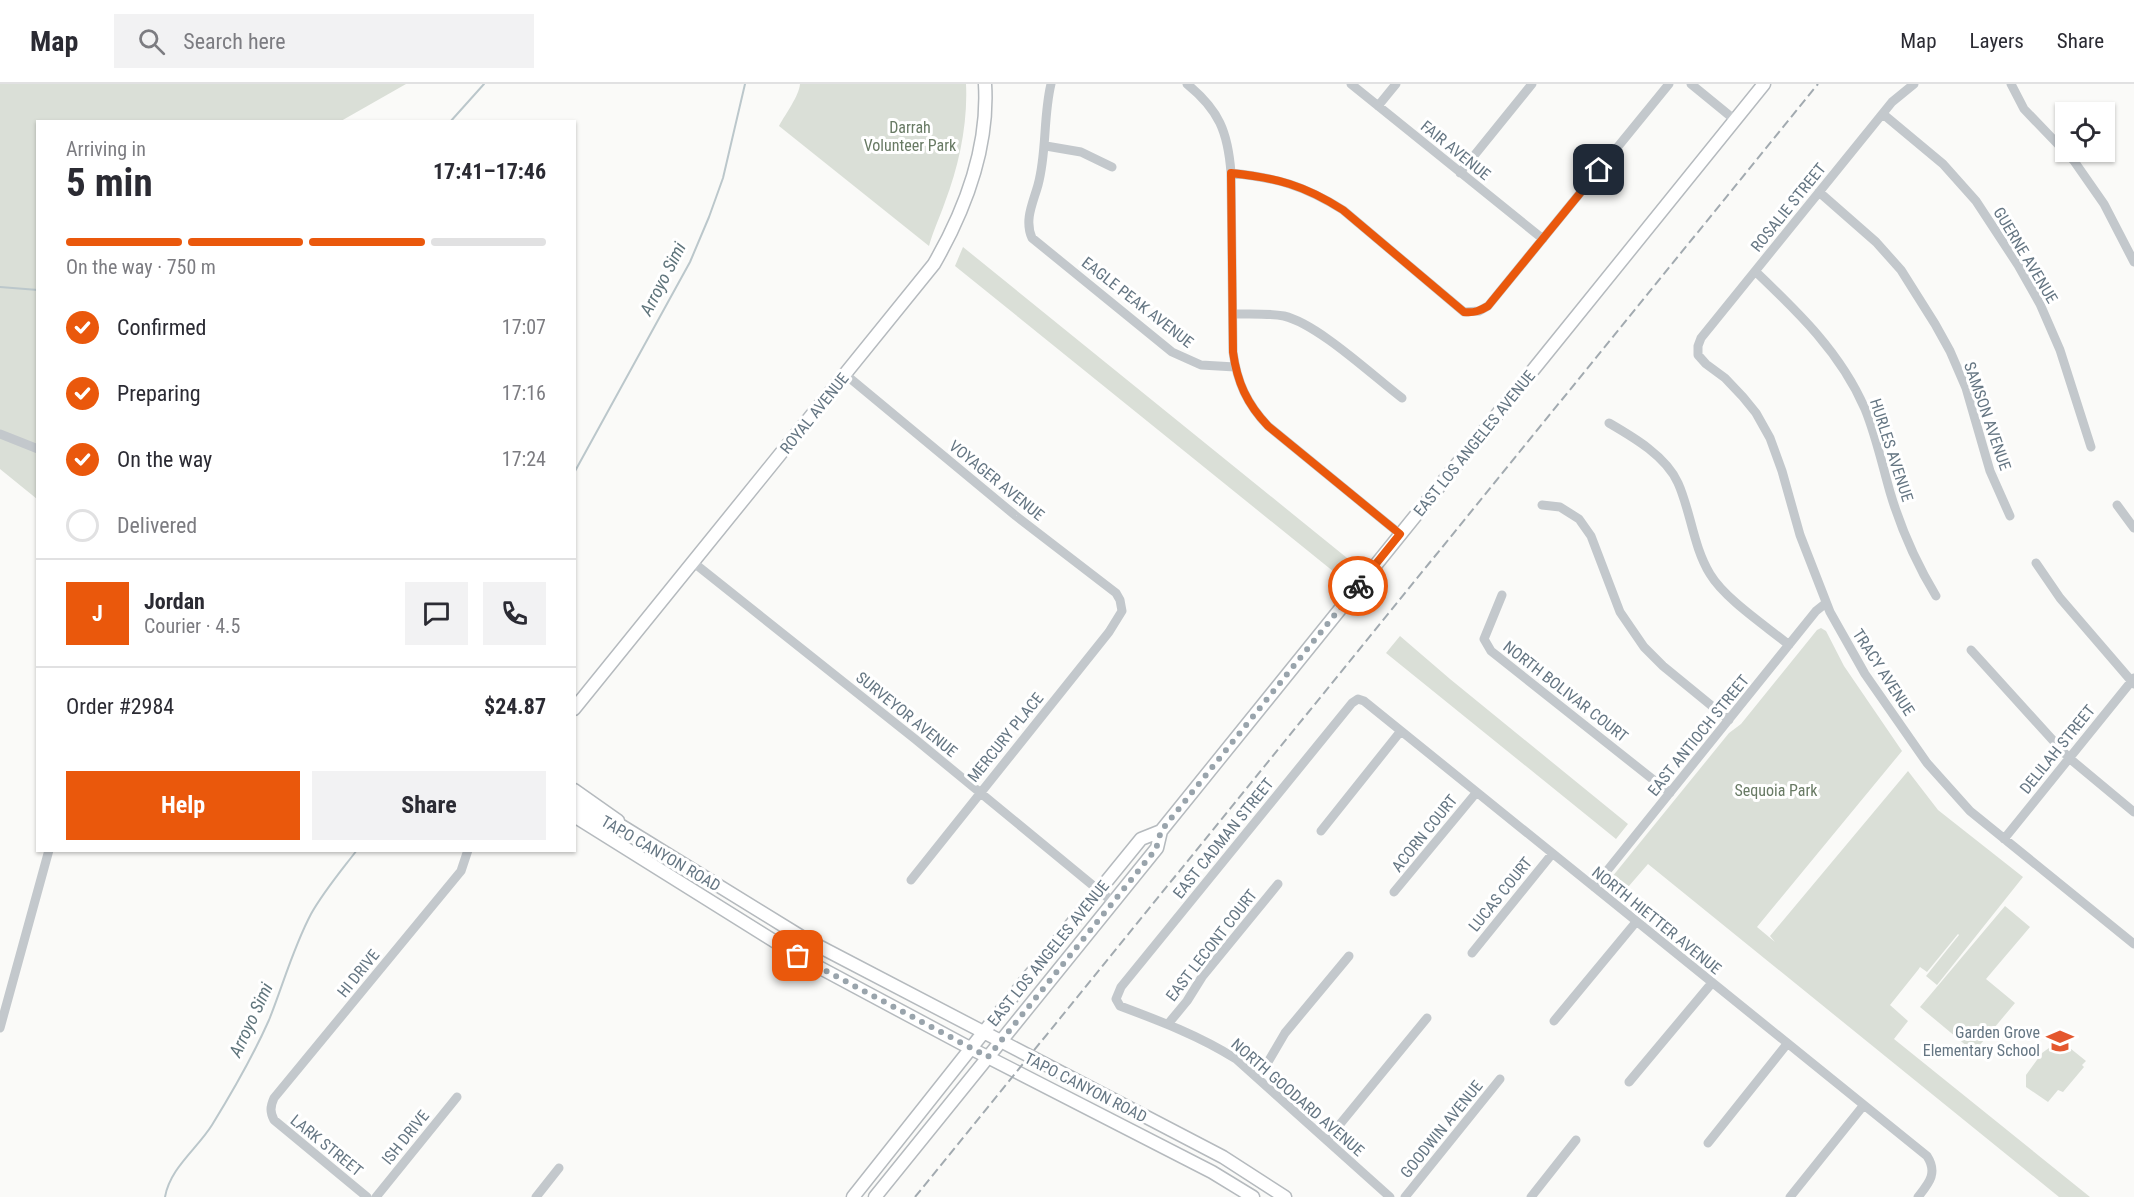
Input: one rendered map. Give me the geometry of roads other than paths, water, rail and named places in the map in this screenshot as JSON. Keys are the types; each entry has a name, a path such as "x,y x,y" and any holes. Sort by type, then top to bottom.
{"main road":[{"name":"ROYAL AVENUE","path":"576,708 921,282 952,232 969,190 982,138 985,84"},
{"name":"EAST LOS ANGELES AVENUE","path":"875,1197 1156,849 1161,831 1764,84"},
{"path":"576,791 617,820 620,825"},
{"name":"TAPO CANYON ROAD","path":"576,803 613,826 620,825 805,939 1223,1156 1285,1197"},
{"name":"TAPO CANYON ROAD","path":"576,817 798,956 970,1048 1212,1172 1253,1197"},
{"name":"EAST LOS ANGELES AVENUE","path":"853,1197 970,1048 1141,839 1161,831"}],"street":[{"path":"1051,84 1046,146 1081,152 1112,167"},
{"path":"1187,84 1208,104 1221,125 1228,144 1231,173 1235,367 1245,396 1268,426 1400,534"},
{"name":"FAIR AVENUE","path":"1351,84 1543,239"},
{"path":"1378,106 1396,84"},
{"path":"1460,172 1532,84"},
{"path":"1231,173 1263,176 1284,181 1325,199 1343,210 1464,312 1479,311 1488,306 1669,84"},
{"path":"1691,84 1735,120"},
{"name":"ROSALIE STREET","path":"1698,356 1701,338 1898,96 1914,84"},
{"path":"2011,84 2024,109 2074,161 2104,204 2134,262"},
{"name":"GUERNE AVENUE","path":"1883,114 1943,164 1976,201 2018,265 2040,304 2060,350 2091,447"},
{"name":"EAGLE PEAK AVENUE","path":"1046,146 1028,222 1032,238 1172,352 1201,365 1235,367"},
{"name":"SAMSON AVENUE","path":"1819,192 1876,242 1901,270 1935,324 1966,388 1990,471 2010,516"},
{"name":"HURLES AVENUE","path":"1755,271 1812,327 1835,355 1853,385 1873,430 1902,529 1918,566 1936,596"},
{"path":"1233,314 1268,314 1303,323 1322,335 1402,399"},
{"name":"TRACY AVENUE","path":"1698,356 1725,378 1756,413 1770,438 1800,535 1826,603 1865,675 1927,763 1970,811 2134,944"},
{"name":"VOYAGER AVENUE","path":"846,375 1016,516 1116,593 1122,611"},
{"path":"1609,423 1627,433 1662,461 1677,480 1698,548 1711,576 1725,591 1789,645"},
{"path":"0,434 36,448"},
{"path":"1542,505 1560,507 1579,519 1591,536 1614,597 1631,629 1663,666 1729,720"},
{"path":"2117,505 2134,528"},
{"name":"SURVEYOR AVENUE","path":"694,563 980,792 1113,902"},
{"path":"2036,563 2060,598 2133,681"},
{"name":"NORTH BOLIVAR COURT","path":"1502,595 1484,639 1491,651 1670,793"},
{"name":"EAST ANTIOCH STREET","path":"1594,888 1816,611 1826,603"},
{"name":"MERCURY PLACE","path":"911,880 1109,632 1122,611"},
{"path":"1971,650 2069,758 2134,812"},
{"name":"DELILAH STREET","path":"2004,839 2133,681"},
{"name":"NORTH HIETTER AVENUE","path":"1358,699 1364,701 1711,984 1927,1156 1933,1169 1929,1183 1918,1197"},
{"name":"EAST CADMAN STREET","path":"1116,999 1121,987 1352,703 1358,699"},
{"path":"1321,831 1400,732"},
{"name":"ACORN COURT","path":"1394,892 1476,793"},
{"path":"0,1028 48,852"},
{"name":"HI DRIVE","path":"271,1114 274,1098 461,871 467,852"},
{"name":"LUCAS COURT","path":"1472,953 1552,854"},
{"name":"EAST LECONT COURT","path":"1168,1024 1187,1001 1202,977 1278,884"},
{"path":"1554,1021 1636,922"},
{"path":"1255,1076 1268,1062 1285,1034 1349,956"},
{"path":"1629,1082 1711,984"},
{"name":"NORTH GOODARD AVENUE","path":"1116,999 1120,1006 1168,1024 1236,1059 1390,1197"},
{"path":"1327,1140 1427,1018"},
{"path":"1708,1143 1787,1044"},
{"name":"GOODWIN AVENUE","path":"1405,1197 1500,1079"},
{"name":"ISH DRIVE","path":"376,1197 457,1096"},
{"path":"1790,1197 1863,1106"},
{"name":"LARK STREET","path":"271,1114 285,1130 368,1197"},
{"path":"1531,1197 1576,1140"},
{"path":"536,1197 559,1168"}],"waterway":[{"path":"452,120 484,84"},
{"name":"Arroyo Simi","path":"576,469 690,262 723,178 745,84"},
{"path":"0,287 36,290"},
{"name":"Arroyo Simi","path":"165,1197 172,1177 212,1125 249,1060 269,1020 293,953 311,914 355,852"}],"railway":[{"path":"915,1197 1818,84"}],"place":[{"name":"Garden Grove Elementary School","path":"2060,1041"}],"park label":[{"name":"Darrah Volunteer Park","path":"910,136"},
{"name":"Sequoia Park","path":"1776,790"}]}
